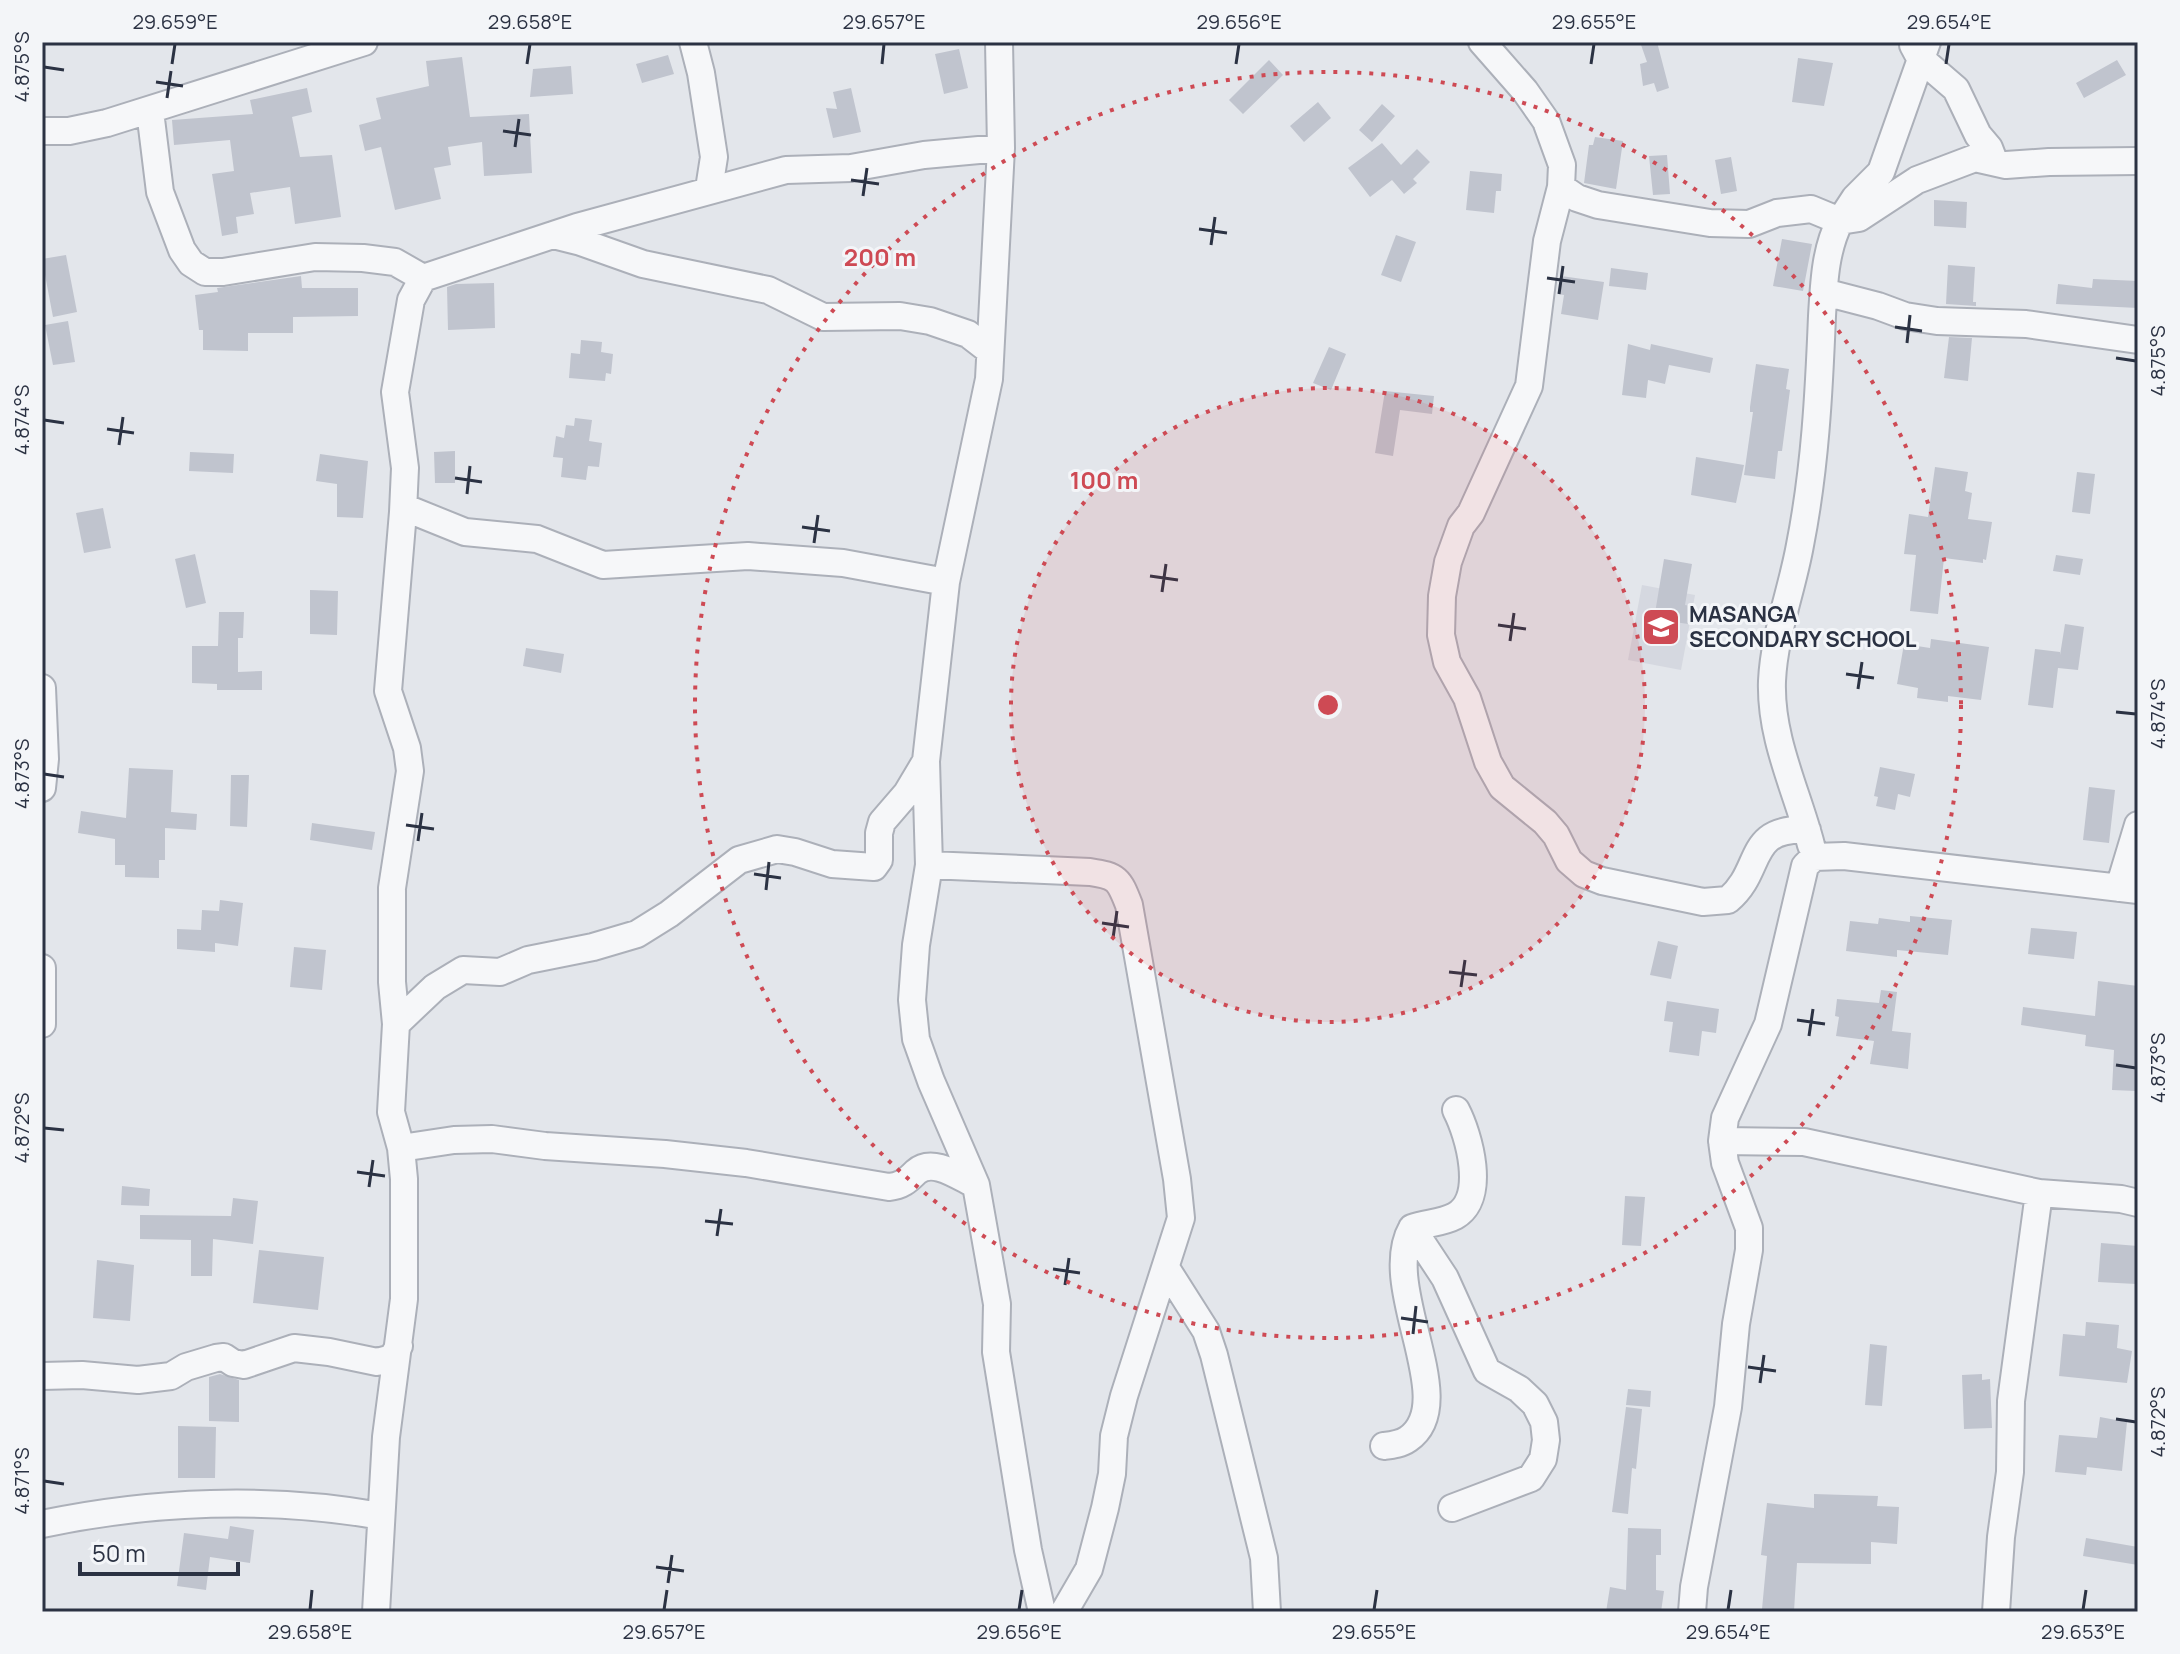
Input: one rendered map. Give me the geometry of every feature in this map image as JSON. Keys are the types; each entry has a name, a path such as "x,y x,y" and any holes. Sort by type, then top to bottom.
{"street":[{"path":"42,131 82,128 150,111 364,42"},
{"path":"693,42 714,157 709,189"},
{"path":"999,42 1001,148 989,379 946,582 926,761 929,865 916,945 912,1000 916,1039 976,1185 997,1304 996,1352 1028,1550 1042,1612"},
{"path":"1482,42 1525,91 1546,121 1562,165 1561,187 1547,241 1529,386 1471,513 1461,526 1448,562 1442,596 1441,635 1447,662 1467,698 1488,762 1502,787 1545,822 1556,835 1569,861 1584,874 1602,881 1703,902 1728,900 1745,881 1761,846 1774,834 1790,829 1807,830"},
{"path":"1919,47 1956,89 1994,161"},
{"path":"1814,857 1778,744 1772,682 1809,490 1828,249 1840,221 1855,198 1881,172 1919,47"},
{"path":"150,111 160,192 182,250 191,263 205,272 223,272 315,257 363,258 395,262 423,278"},
{"path":"376,1612 386,1437 404,1299 404,1179 401,1148 391,1112 396,1024 392,888 410,771 407,748 388,691 403,512 404,454 395,392 409,309 423,278 553,235 709,189 786,170 851,168 924,155 1001,148"},
{"path":"1561,187 1577,198 1598,205 1728,225 1749,224 1777,213 1811,209 1840,221 1859,218 1917,180 1975,158 2006,165 2138,161"},
{"path":"1554,221 1567,209 1598,205"},
{"path":"553,235 643,264 768,290 823,317 900,316 930,321 968,334 990,351"},
{"path":"1824,292 1905,316 1937,321 2026,324 2138,340"},
{"path":"403,512 413,511 465,532 537,539 603,565 748,556 843,563 946,582"},
{"path":"42,688 45,759 42,788"},
{"path":"396,1024 435,987 463,970 500,972 528,960 593,947 637,934 669,914 739,860 777,849 832,864 874,867 879,860 882,822 907,793 926,761"},
{"path":"1692,1612 1728,1407 1736,1324 1749,1250 1749,1228 1725,1163 1722,1141 1725,1118 1768,1024 1805,866 1814,857 1844,856 2128,889 2138,825"},
{"path":"929,865 1111,875 1121,884 1129,905 1177,1179 1181,1218 1124,1396 1114,1436 1107,1497 1089,1569 1064,1612"},
{"path":"392,966 415,983 435,987"},
{"path":"42,968 42,1024"},
{"path":"1384,1446 1405,1442 1416,1432 1426,1407 1427,1384 1423,1359 1407,1307 1403,1256 1412,1228 1457,1215 1465,1205 1473,1184 1473,1164 1464,1125 1456,1110"},
{"path":"401,1148 454,1140 492,1139 746,1163 889,1187 908,1181 920,1169 936,1166 976,1185"},
{"path":"1722,1141 1804,1142 2039,1193 2138,1203"},
{"path":"1996,1612 2002,1526 2010,1472 2013,1387 2039,1193"},
{"path":"1412,1228 1445,1278 1487,1371 1519,1389 1535,1404 1544,1422 1546,1440 1543,1459 1531,1478 1452,1508"},
{"path":"1166,1268 1206,1331 1214,1355 1245,1470 1264,1558 1267,1612"},
{"path":"42,1376 82,1375 138,1380 171,1376 186,1367 216,1358 224,1357 244,1365 294,1348 377,1362 392,1358 399,1346"},
{"path":"42,1524 204,1504 309,1506 381,1516"}],"shaded area":[{"name":"MASANGA SECONDARY SCHOOL","path":"1642,585 1695,595 1681,670 1628,660"}],"building":[{"path":"1640,42 1657,42 1669,88 1657,92 1654,83 1643,86 1640,64 1647,62"},
{"path":"959,49 968,88 944,94 935,54"},
{"path":"668,55 674,74 642,83 636,64"},
{"path":"462,57 470,117 529,114 532,173 484,176 482,142 448,147 451,165 434,168 441,199 395,210 381,147 365,151 359,125 381,119 376,98 429,86 426,61"},
{"path":"1798,58 1833,63 1824,106 1792,102"},
{"path":"1269,60 1283,75 1243,114 1229,100"},
{"path":"2117,60 2126,75 2084,98 2076,83"},
{"path":"571,66 573,94 530,97 533,69"},
{"path":"307,88 312,112 292,117 300,157 332,155 341,217 295,224 290,187 250,193 254,214 236,217 238,233 222,236 212,174 234,171 230,140 174,145 172,120 253,114 250,100"},
{"path":"851,88 861,132 833,138 826,108 837,109 833,92"},
{"path":"1318,102 1331,118 1304,142 1290,126"},
{"path":"1382,104 1395,116 1372,142 1359,130"},
{"path":"1595,137 1623,141 1616,189 1584,183 1589,145 1593,145"},
{"path":"1382,143 1401,165 1417,149 1430,162 1413,179 1417,183 1404,194 1392,180 1370,197 1348,168"},
{"path":"1667,155 1670,194 1653,195 1649,156"},
{"path":"1731,157 1737,191 1721,194 1715,160"},
{"path":"1470,171 1502,174 1501,191 1496,191 1494,213 1466,210"},
{"path":"1934,200 1967,202 1966,228 1934,226"},
{"path":"1396,235 1416,242 1401,282 1381,275"},
{"path":"1782,239 1812,244 1803,291 1773,286"},
{"path":"66,255 77,312 53,317 42,259"},
{"path":"1948,265 1975,267 1973,302 1976,306 1946,304"},
{"path":"1611,268 1648,273 1646,290 1609,286"},
{"path":"301,276 302,288 358,288 358,316 293,317 293,333 248,333 248,351 203,350 203,330 199,330 195,295 218,292 217,288"},
{"path":"1561,276 1604,282 1598,320 1561,314 1564,295 1558,294"},
{"path":"2093,279 2138,281 2138,308 2056,304 2058,284 2092,288"},
{"path":"494,283 495,328 448,330 447,287"},
{"path":"68,321 75,362 53,365 45,325"},
{"path":"1949,337 1972,338 1968,381 1944,378"},
{"path":"581,340 602,342 601,352 613,354 611,374 606,373 605,381 569,378 571,353 580,354"},
{"path":"1628,344 1650,350 1651,344 1713,358 1710,373 1669,365 1665,384 1648,380 1646,398 1622,395"},
{"path":"1329,347 1346,354 1331,390 1313,383"},
{"path":"1756,364 1789,369 1786,389 1790,390 1775,479 1744,475"},
{"path":"1385,391 1434,396 1432,414 1400,410 1393,456 1375,453"},
{"path":"575,418 592,420 589,441 602,443 599,467 588,466 586,480 561,477 563,458 553,457 556,436 564,438 566,425 574,426"},
{"path":"455,451 455,483 435,483 434,452"},
{"path":"190,452 234,454 233,473 189,471"},
{"path":"320,454 368,461 363,518 337,517 337,484 316,481"},
{"path":"1696,457 1744,465 1736,503 1691,495"},
{"path":"1935,467 1968,472 1965,491 1972,493 1968,519 1992,522 1983,563 1944,558 1938,614 1910,611 1916,555 1904,554 1909,514 1928,517"},
{"path":"2077,472 2095,474 2090,514 2072,512"},
{"path":"103,508 111,548 84,553 76,513"},
{"path":"195,554 206,603 186,608 175,559"},
{"path":"2056,555 2083,559 2080,575 2053,571"},
{"path":"1664,559 1692,564 1685,605 1691,606 1688,624 1654,619"},
{"path":"310,590 338,591 337,635 310,634"},
{"path":"219,612 244,612 243,638 238,638 238,672 262,671 262,690 217,690 217,684 192,683 192,646 218,646"},
{"path":"2065,624 2084,627 2078,670 2058,668 2053,708 2028,705 2035,649 2060,652 2060,655"},
{"path":"1931,639 1989,647 1981,700 1948,696 1948,702 1917,698 1918,688 1897,684 1904,644 1930,648"},
{"path":"526,648 564,654 561,673 523,666"},
{"path":"1880,767 1915,774 1910,797 1898,794 1895,810 1876,806 1878,797 1874,796"},
{"path":"129,768 173,770 171,812 197,814 196,830 165,828 165,860 159,860 159,878 125,877 125,865 115,865 115,839 78,833 81,811 126,818"},
{"path":"231,775 249,775 247,827 230,826"},
{"path":"2089,787 2115,790 2109,843 2083,840"},
{"path":"312,823 375,832 372,850 310,840"},
{"path":"220,900 243,903 238,946 215,943 215,952 177,949 177,929 201,930 202,910 219,911"},
{"path":"1910,916 1952,920 1948,955 1897,950 1897,957 1846,951 1850,921 1878,924 1879,918 1910,922"},
{"path":"2031,928 2077,932 2074,959 2028,954"},
{"path":"1658,941 1678,946 1671,979 1650,975"},
{"path":"294,947 326,950 322,990 290,987"},
{"path":"2098,981 2138,986 2136,1091 2112,1090 2114,1050 2085,1046 2086,1035 2021,1025 2023,1007 2095,1016"},
{"path":"1881,990 1897,992 1892,1031 1911,1033 1908,1069 1870,1064 1874,1041 1836,1036 1839,1017 1835,1016 1837,999 1879,1003"},
{"path":"1667,1001 1719,1009 1716,1033 1702,1031 1699,1056 1669,1052 1673,1022 1664,1021"},
{"path":"122,1186 150,1189 149,1206 121,1205"},
{"path":"1625,1196 1645,1197 1641,1246 1622,1245"},
{"path":"233,1198 258,1201 253,1244 213,1239 212,1276 191,1276 191,1240 140,1239 140,1215 231,1216"},
{"path":"2101,1243 2138,1246 2136,1284 2098,1282"},
{"path":"259,1250 324,1257 318,1310 253,1303"},
{"path":"97,1260 134,1265 130,1321 93,1318"},
{"path":"2086,1322 2119,1325 2117,1348 2132,1351 2127,1383 2059,1376 2063,1334 2085,1336"},
{"path":"1870,1344 1887,1346 1882,1406 1865,1405"},
{"path":"220,1374 239,1380 239,1422 209,1421 209,1377"},
{"path":"1982,1374 1982,1380 1990,1379 1992,1428 1964,1429 1962,1375"},
{"path":"1628,1389 1651,1391 1650,1407 1626,1405"},
{"path":"1626,1407 1642,1409 1628,1514 1612,1512"},
{"path":"2100,1417 2127,1422 2122,1471 2087,1467 2086,1475 2055,1472 2059,1435 2097,1438"},
{"path":"178,1426 216,1427 215,1478 178,1478"},
{"path":"1814,1494 1878,1496 1877,1506 1899,1507 1897,1544 1871,1542 1871,1564 1797,1563 1794,1611 1762,1609 1767,1556 1761,1555 1767,1503 1814,1508"},
{"path":"230,1526 254,1530 250,1563 210,1557 206,1590 177,1586 184,1533 228,1539"},
{"path":"1628,1528 1661,1529 1661,1555 1656,1555 1656,1590 1664,1591 1661,1612 1606,1612 1610,1587 1626,1590"},
{"path":"2086,1538 2138,1547 2138,1565 2083,1556"}],"place":[{"name":"MASANGA SECONDARY SCHOOL","path":"1661,627"}]}
